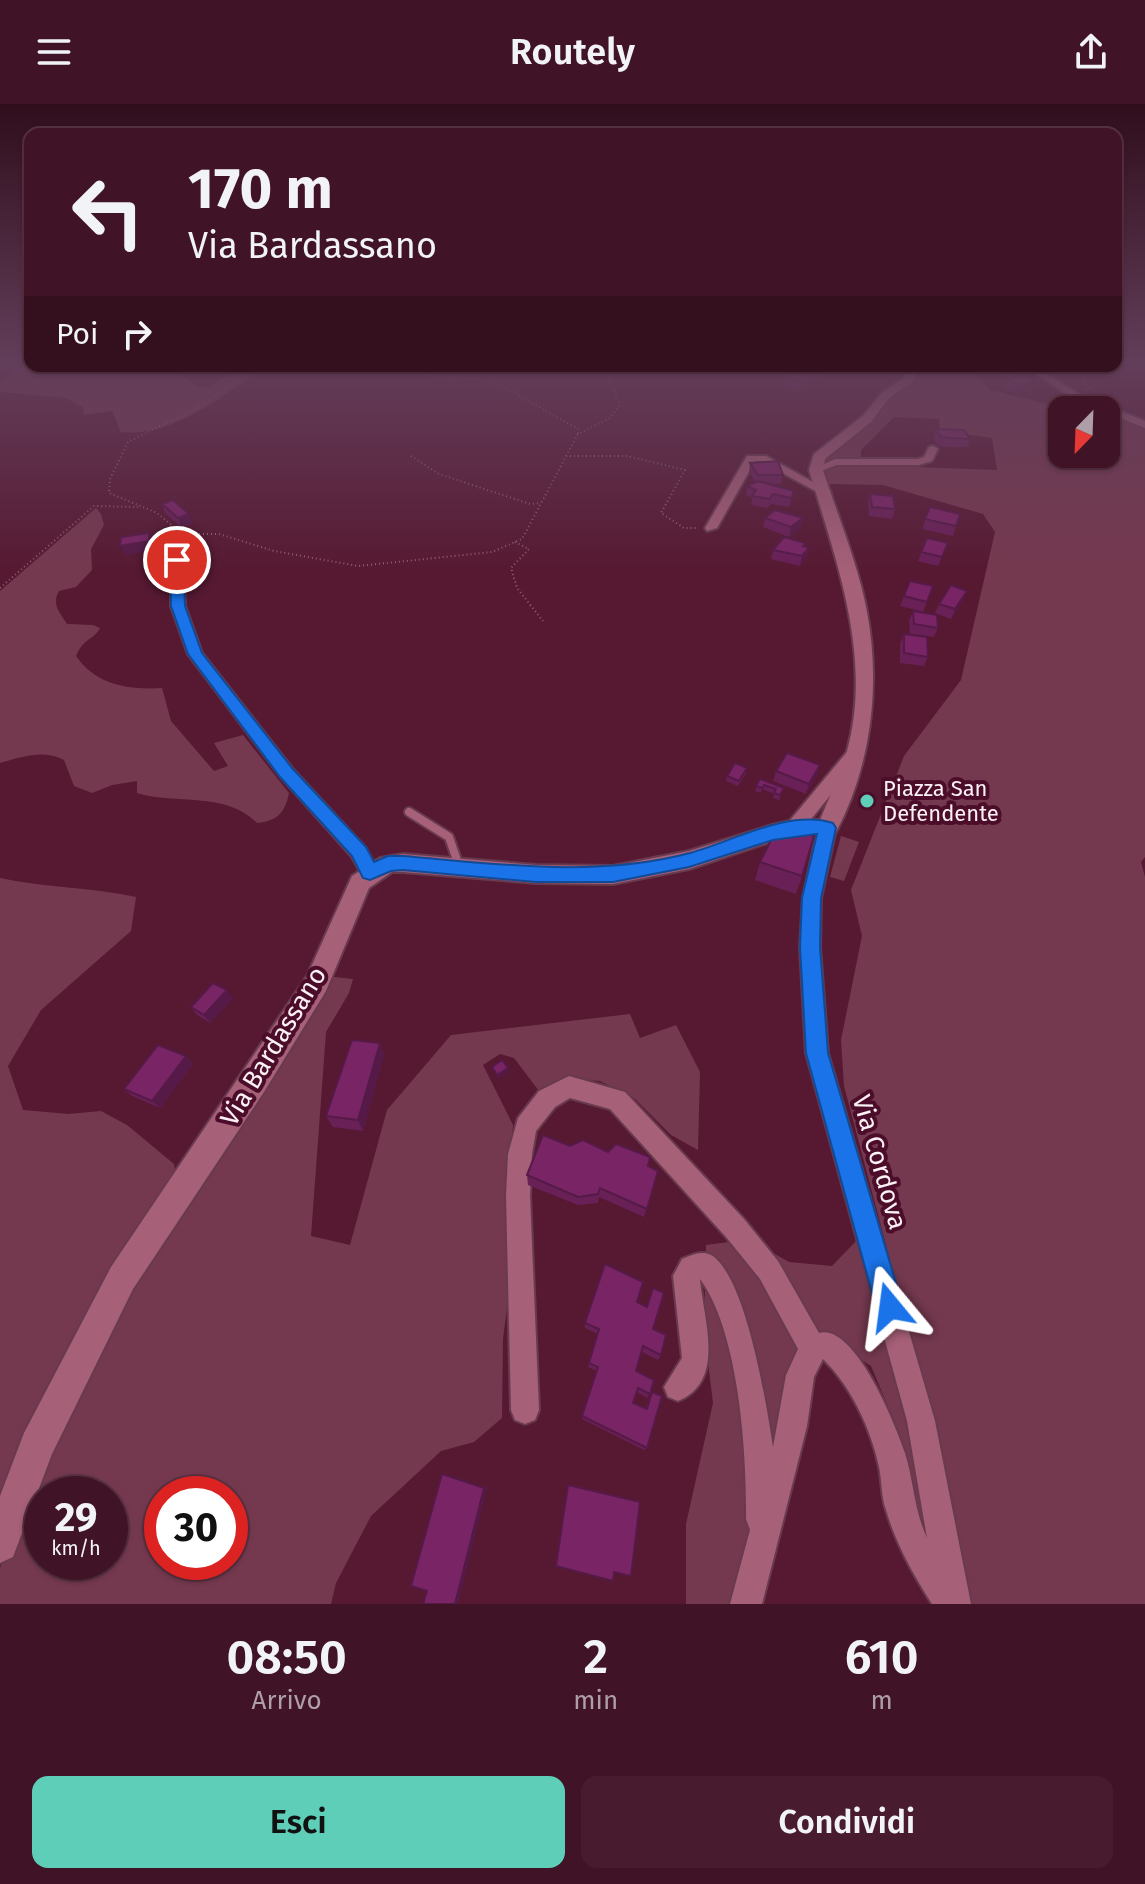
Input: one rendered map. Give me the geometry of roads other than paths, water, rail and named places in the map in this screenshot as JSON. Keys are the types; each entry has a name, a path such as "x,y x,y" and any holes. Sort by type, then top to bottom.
{"street":[{"path":"183,534 177,560 178,606 195,654 286,772 359,852 370,873 388,864 459,866 536,874 613,875 689,860 793,829 827,828 857,751 865,687 859,611 816,470 819,457 851,432"},
{"path":"816,470 835,462 919,462 928,459 933,449"},
{"path":"711,528 751,458 762,458 825,492"},
{"path":"793,829 857,751"},
{"name":"Via Cordova","path":"827,828 811,910 810,947 817,1053 921,1421 952,1604"},
{"name":"Via Bardassano","path":"0,1544 37,1446 122,1278 254,1083 317,983 348,906 360,882 370,873"},
{"path":"525,1410 518,1196 520,1154 526,1126 547,1099 569,1087 617,1100 744,1238 769,1270 813,1348"},
{"path":"678,1387 691,1372 696,1358 686,1276 691,1268 705,1265 724,1292 743,1367 760,1453 762,1538"},
{"path":"746,1604 793,1426 800,1375 813,1348 827,1344 841,1355 860,1388 894,1465 900,1509 919,1555 952,1604"}],"lane":[{"path":"409,812 443,829 452,838 458,850 459,866"}],"place":[{"name":"Piazza San Defendente","path":"867,801"}]}
